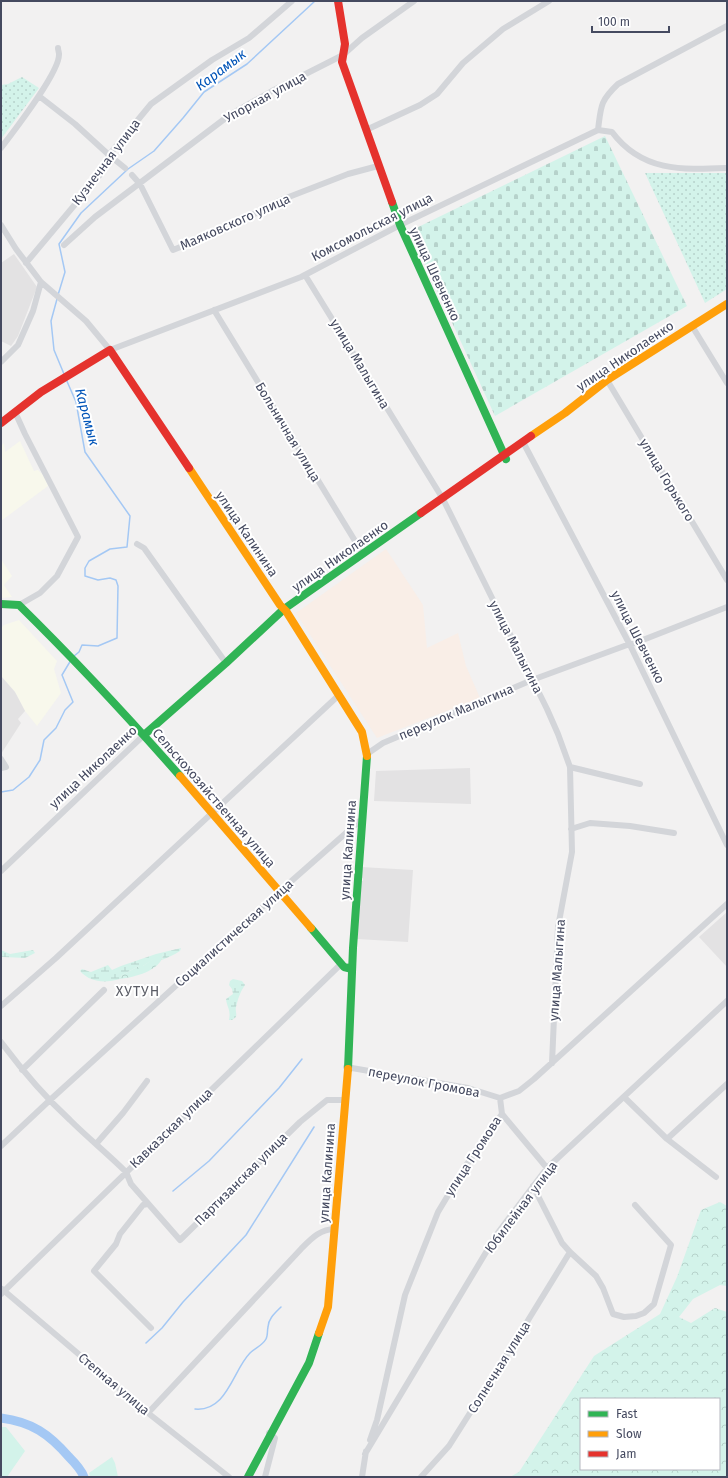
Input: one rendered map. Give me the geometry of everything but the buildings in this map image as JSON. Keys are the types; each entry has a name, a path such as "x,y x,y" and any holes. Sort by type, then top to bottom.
{"main road":[{"name":"улица Шевченко","path":"338,1 345,44 342,62 378,166 400,225 505,457"},
{"name":"улица Николаенко","path":"693,328 727,304"},
{"name":"улица Николаенко","path":"282,611 443,501 608,382 727,308"},
{"name":"Комсомольская улица","path":"1,423 41,392 110,350"},
{"name":"улица Калинина","path":"110,350 362,732 367,754 351,969 347,1067 343,1100 328,1306 309,1363 270,1433"},
{"name":"улица Николаенко","path":"144,735 226,663 282,611 362,554 443,501"},
{"path":"1,604 19,605"},
{"name":"Сельскохозяйственная улица","path":"19,605 66,651 144,735 341,964 344,967 351,969"},
{"path":"338,696 360,733 364,754 361,819"},
{"path":"247,1477 270,1433"}],"street":[{"name":"Кузнечная улица","path":"26,263 103,171 109,155 151,104 212,60 249,38 292,1"},
{"name":"Упорная улица","path":"64,245 95,217 230,114 343,55 362,38 414,1"},
{"path":"366,130 420,105 437,94 462,63 503,29 549,1"},
{"path":"727,26 618,84 606,94 601,107 598,130 612,132 620,142 637,155 654,164 689,169 727,168"},
{"path":"1,148 29,112 39,96 57,63 59,55 58,48"},
{"path":"39,96 75,124 125,168"},
{"name":"Комсомольская улица","path":"110,350 305,275 400,225 598,130"},
{"name":"Маяковского улица","path":"132,175 140,184 173,250 227,228 281,200 348,174 378,166"},
{"path":"1,225 26,263 41,282 33,311 18,345 1,362"},
{"name":"улица Малыгина","path":"305,275 443,501 558,734 570,767 572,852 558,928 552,1063"},
{"name":"улица Калинина","path":"41,282 86,321 110,350"},
{"name":"Больничная улица","path":"214,310 362,554"},
{"path":"693,328 727,383"},
{"name":"улица Горького","path":"608,382 727,580"},
{"path":"15,412 78,537 57,576 40,593 19,605"},
{"name":"улица Шевченко","path":"524,444 630,646 727,845"},
{"path":"137,544 144,548 226,663"},
{"name":"переулок Малыгина","path":"367,754 383,743 532,680 627,645 630,646 727,607"},
{"path":"1,1006 56,958 338,696"},
{"name":"улица Николаенко","path":"1,871 144,735"},
{"path":"1,759 6,767 1,768"},
{"path":"570,767 640,784"},
{"name":"Социалистическая улица","path":"1,1146 361,819"},
{"path":"571,829 590,823 630,826 674,833"},
{"name":"улица Громова","path":"362,1477 365,1454 377,1420 405,1295 438,1212 465,1167 502,1114 500,1098 519,1091 552,1063 727,904"},
{"name":"Кавказская улица","path":"2,1291 341,964"},
{"path":"22,1070 104,990"},
{"name":"Юбилейная улица","path":"365,1454 498,1234 547,1168 727,1001"},
{"name":"Партизанская улица","path":"1,1042 22,1070 50,1100 126,1172 131,1184 180,1240 317,1106 327,1100 343,1100"},
{"name":"переулок Громова","path":"347,1067 468,1088 500,1098"},
{"path":"96,1144 123,1113 147,1081"},
{"path":"666,1139 727,1084"},
{"path":"624,1097 666,1139 716,1177"},
{"path":"502,1114 547,1168"},
{"path":"534,1186 562,1243 596,1276 603,1288 613,1314 624,1317 636,1316 654,1304 671,1245 635,1206"},
{"path":"148,1204 143,1205 126,1226 120,1234 116,1244 94,1271 151,1328"},
{"path":"148,1413 316,1234 334,1229"},
{"name":"Солнечная улица","path":"421,1477 449,1446 570,1252"},
{"name":"Степная улица","path":"2,1291 148,1413 229,1477"},
{"name":"улица Калинина","path":"265,1477 275,1438 270,1433"}],"shaded area":[{"path":"14,254 37,287 18,336 11,346 1,341 1,263"},
{"path":"20,441 34,471 38,470 43,475 48,486 1,521 1,446 4,443 5,452"},
{"path":"386,549 423,605 427,648 458,633 466,666 480,698 377,738 296,613"},
{"path":"1,559 12,576 4,585 12,597 1,598"},
{"path":"19,620 57,661 54,669 61,693 37,726 25,711 15,692 1,676 1,628 4,625"},
{"path":"1,676 15,692 25,711 18,719 21,723 1,754"},
{"path":"470,768 471,804 374,801 376,771"},
{"path":"361,867 413,870 408,942 357,939 360,881 363,881 363,878 360,878"},
{"path":"727,912 727,967 699,937"}],"green space":[{"path":"22,77 39,88 1,139 1,85 8,84"},
{"path":"605,136 687,306 495,416 410,231"},
{"path":"645,173 727,173 727,289 705,303"},
{"path":"181,948 180,951 162,960 162,954 143,966 139,966 122,975 120,979 98,981 89,978 80,971 82,969 91,972 108,965 112,970 156,954"},
{"path":"1,950 10,954 33,950 35,953 25,958 1,957"},
{"path":"162,953 163,956 157,966 139,975 120,979 122,975 139,966 143,966"},
{"path":"233,979 242,981 245,985 240,993 236,1008 236,1017 229,1020 229,1011 226,999 233,994 229,985 230,981"},
{"path":"720,1202 727,1206 727,1286 720,1285 693,1299 679,1317 691,1323 715,1308 727,1312 727,1477 510,1477 519,1472 594,1356 660,1314 677,1277 701,1210"},
{"path":"1,1427 6,1427 25,1451 7,1477 1,1477"},
{"path":"112,1457 118,1477 90,1477 89,1473"}],"waterway":[{"name":"Карамык","path":"58,295 65,272 59,244 81,213 128,169 154,151 204,92 247,64 315,1"},
{"name":"Карамык","path":"57,299 51,321 54,350 64,374"},
{"name":"Карамык","path":"66,379 76,402 85,452 130,516 127,547 110,549 89,561 85,568 85,576 98,580 110,578 116,580 118,586 117,638 98,646 82,645 79,652 74,656"},
{"name":"Карамык","path":"1,792 13,790 29,777 40,760 44,740 56,728 65,710 73,702 62,675 71,660"},
{"path":"173,1191 209,1161 279,1088 302,1059"},
{"path":"146,1343 162,1328 183,1302 246,1235 314,1127"},
{"path":"195,1409 206,1408 215,1404 222,1397 244,1360 266,1339 269,1321 281,1307"},
{"path":"1,1418 22,1423 39,1430 62,1449 76,1464 84,1477"}],"traffic: fast":[{"path":"392,202 400,225 506,459"},
{"path":"144,735 226,663 284,609 421,513"},
{"path":"1,604 19,605 101,689 180,776"},
{"path":"348,1069 353,948 367,756"},
{"path":"311,928 344,967 352,969"},
{"path":"248,1477 309,1363 319,1333"}],"traffic: slow":[{"path":"531,436 565,413 607,380 727,304"},
{"path":"189,468 280,605 286,611 362,732 367,756"},
{"path":"180,776 311,928"},
{"path":"319,1333 328,1307 348,1069"}],"traffic: jam":[{"path":"338,1 345,44 342,62 392,202"},
{"path":"1,423 41,392 110,350 189,468"},
{"path":"421,513 531,436"}],"district":[{"name":"ХУТУН","path":"138,991"}]}
